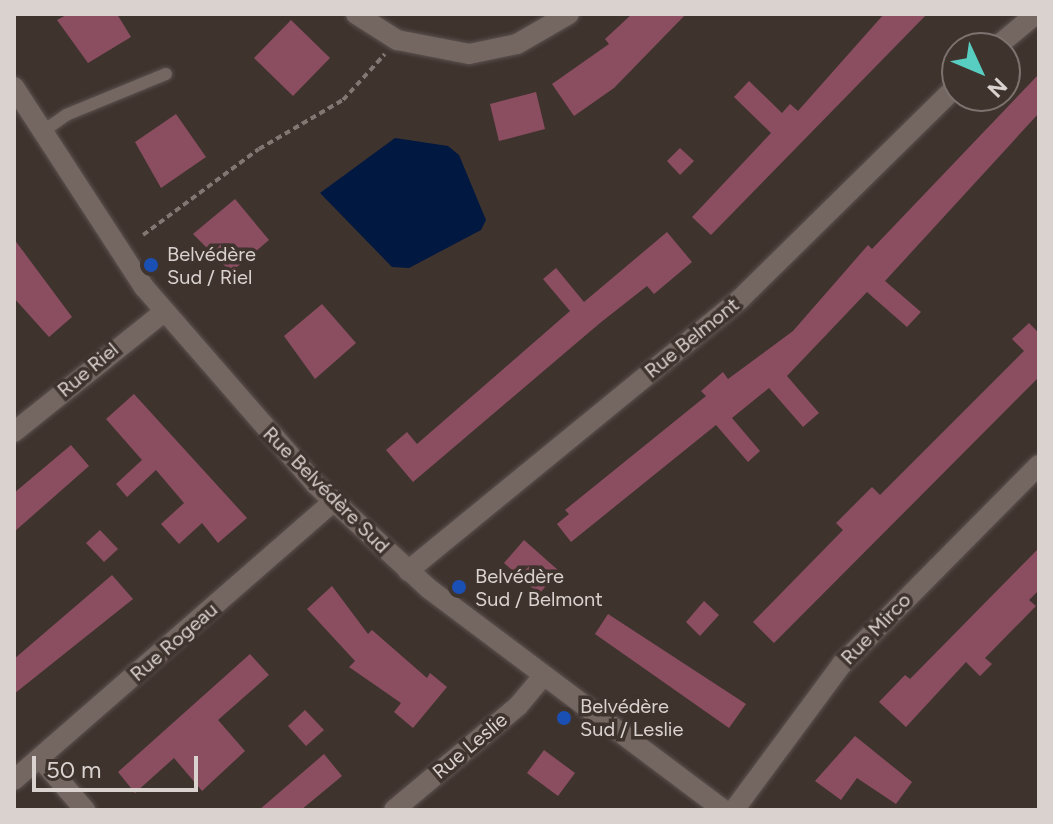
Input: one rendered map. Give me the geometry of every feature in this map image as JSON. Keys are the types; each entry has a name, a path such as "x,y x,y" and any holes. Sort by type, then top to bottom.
{"street":[{"path":"356,14 397,40 445,53 494,50 540,34 569,14"},
{"path":"1014,32 1036,14"},
{"name":"Rue Belvédère Sud","path":"15,89 164,312 333,502 408,571 542,677 724,810"},
{"name":"Rue Belmont","path":"408,571 739,300 941,102"},
{"name":"Rue Riel","path":"14,432 164,312"},
{"name":"Rue Mirco","path":"734,810 842,664 1039,465"},
{"name":"Rue Rogeau","path":"14,780 333,502"},
{"name":"Rue Leslie","path":"394,810 518,706 542,677"},
{"path":"40,758 85,810"}],"lane":[{"path":"42,132 66,115 166,74"}],"path":[{"path":"143,235 259,149 343,100 397,40"}],"water":[{"path":"395,138 448,146 459,155 486,220 481,230 409,268 392,267 320,193"}],"building":[{"path":"68,14 117,14 131,37 88,63 57,20"},
{"path":"632,14 686,14 614,88 574,116 552,84 609,44 605,39"},
{"path":"884,14 927,14 711,235 692,217 771,133 734,97 749,81 782,113 790,104 798,111"},
{"path":"291,20 330,58 293,96 254,58"},
{"path":"1039,74 1039,113 885,281 921,312 907,327 867,292 787,376 819,413 803,427 769,388 732,418 760,451 748,462 716,425 571,542 557,524 569,514 565,510 706,396 701,391 723,372 728,379 793,331 868,245 872,249 1003,112 1021,112 1021,93"},
{"path":"536,92 545,129 499,141 490,104"},
{"path":"176,114 206,157 161,188 135,142"},
{"path":"680,148 694,161 680,175 667,161"},
{"path":"235,199 269,240 231,272 193,234"},
{"path":"667,232 692,262 654,294 647,286 600,323 413,482 386,450 407,432 417,444 570,311 543,279 556,268 584,302"},
{"path":"14,239 72,317 49,337 14,298"},
{"path":"322,304 356,343 315,379 284,336"},
{"path":"1029,323 1039,333 1039,377 774,643 753,622 843,530 836,523 872,487 880,495 1024,351 1012,339"},
{"path":"134,394 247,518 218,543 202,523 179,544 161,524 184,503 156,470 127,497 116,484 142,460 106,419"},
{"path":"71,445 89,466 14,532 14,493"},
{"path":"100,530 118,549 104,562 86,543"},
{"path":"524,540 559,571 539,594 504,563"},
{"path":"1039,548 1039,590 1029,600 1036,606 985,658 992,664 980,676 966,662 906,727 879,702 905,675 910,679"},
{"path":"112,575 133,599 14,694 14,659"},
{"path":"332,586 368,634 372,630 427,678 430,673 447,687 413,728 394,712 401,703 349,667 355,661 307,609"},
{"path":"704,601 719,615 700,636 686,622"},
{"path":"608,614 746,704 729,728 595,634"},
{"path":"250,654 269,675 218,720 245,751 202,791 174,758 135,793 118,772"},
{"path":"305,710 324,730 306,746 288,726"},
{"path":"855,736 912,782 896,804 857,778 841,800 815,781"},
{"path":"544,750 575,773 558,796 527,773"},
{"path":"324,754 342,776 301,810 259,810"}],"place":[{"name":"Belvédère Sud / Riel","path":"151,265"},
{"name":"Belvédère Sud / Belmont","path":"459,587"},
{"name":"Belvédère Sud / Leslie","path":"564,718"}]}
